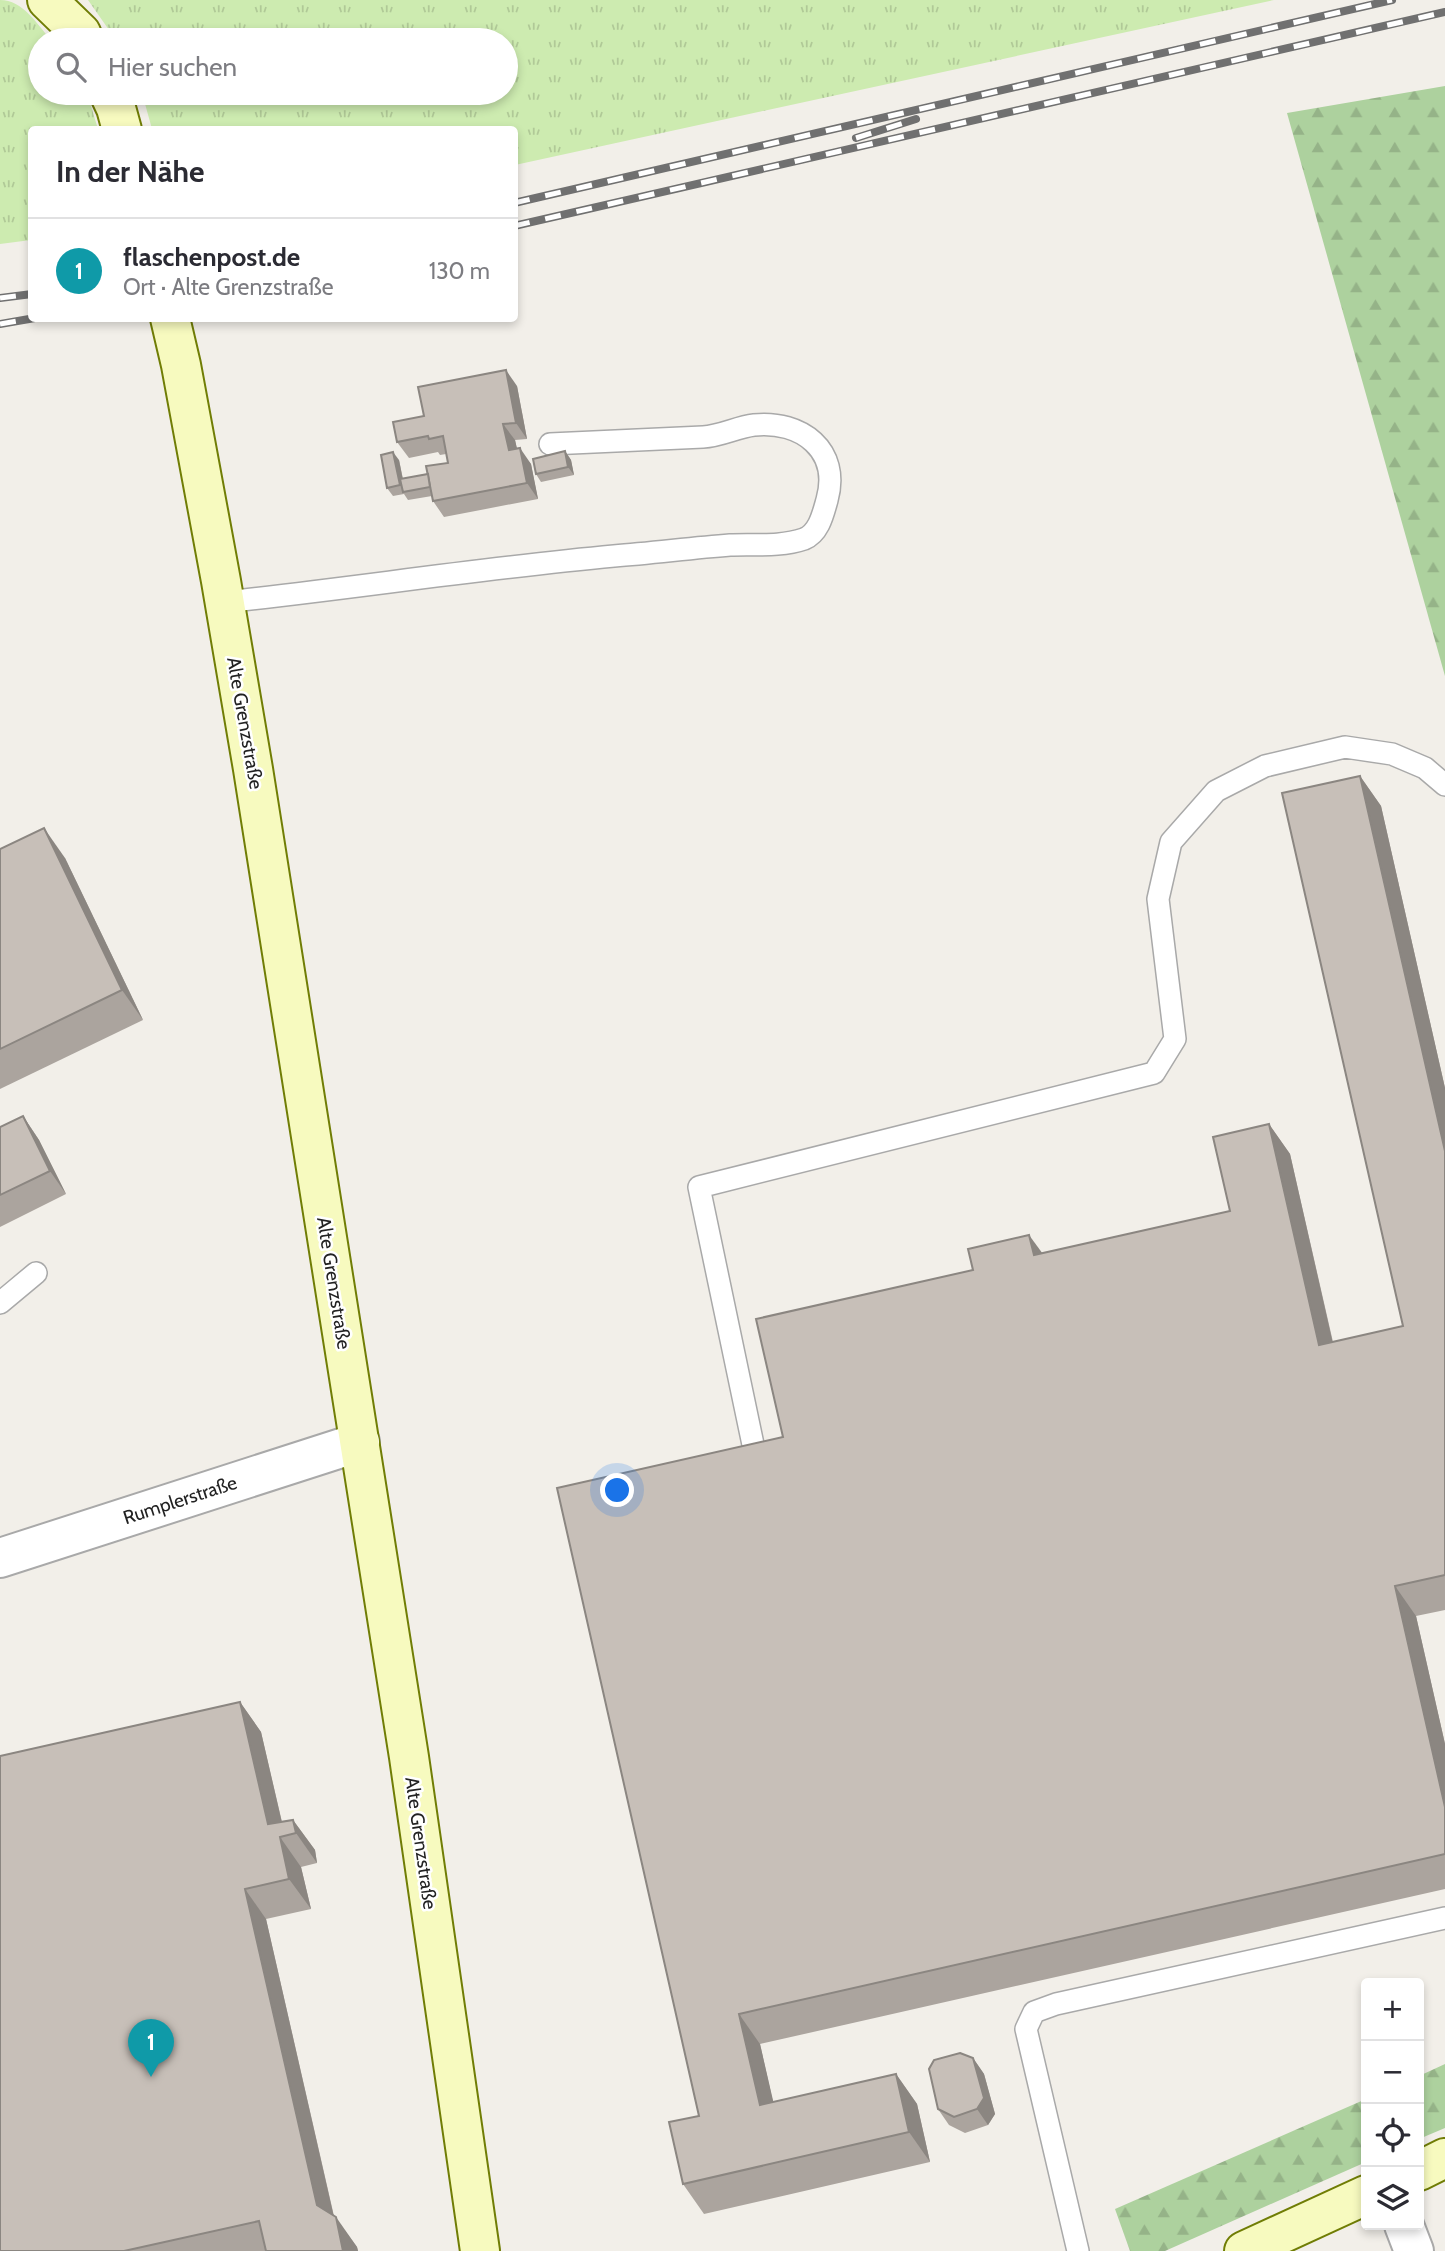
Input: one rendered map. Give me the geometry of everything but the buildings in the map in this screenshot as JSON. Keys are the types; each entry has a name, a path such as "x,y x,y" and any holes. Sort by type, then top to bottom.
{"street":[{"path":"47,0 75,28"},
{"path":"115,105 121,126"},
{"name":"Alte Grenzstraße","path":"171,322 225,602 253,769 409,1757 480,2251"},
{"name":"Rumplerstraße","path":"0,1558 360,1442"},
{"path":"1424,2168 1445,2158"},
{"path":"1244,2251 1361,2197"},
{"path":"1406,2230 1414,2251"}],"lane":[{"path":"225,602 603,557 776,543 806,538 819,525 829,493 830,469 824,453 814,441 799,431 780,425 753,425 710,437 550,444"},
{"path":"755,1454 699,1187 1154,1073 1175,1039 1158,899 1171,842 1216,792 1265,766 1345,747 1392,754 1425,768 1445,785"},
{"path":"0,1303 36,1273"},
{"path":"1078,2251 1026,2029 1034,2012 1056,2004 1445,1918"}],"green space":[{"path":"0,0 23,8 41,28 28,28 28,105 91,105 97,126 28,126 28,240 0,244"},
{"path":"88,0 1274,0 518,164 518,126 151,126 145,105 518,105 518,28 108,28"},
{"path":"1445,86 1445,676 1287,113"},
{"path":"1445,2064 1445,2128 1424,2137 1424,2104 1424,2074"},
{"path":"1361,2101 1361,2164 1165,2251 1130,2251 1115,2209"}],"railway":[{"path":"518,202 1392,0"},
{"path":"518,225 1445,12"},
{"path":"856,138 916,119"},
{"path":"0,298 28,294"},
{"path":"0,324 28,319"}],"place":[{"name":"flaschenpost.de","path":"151,2077"}]}
